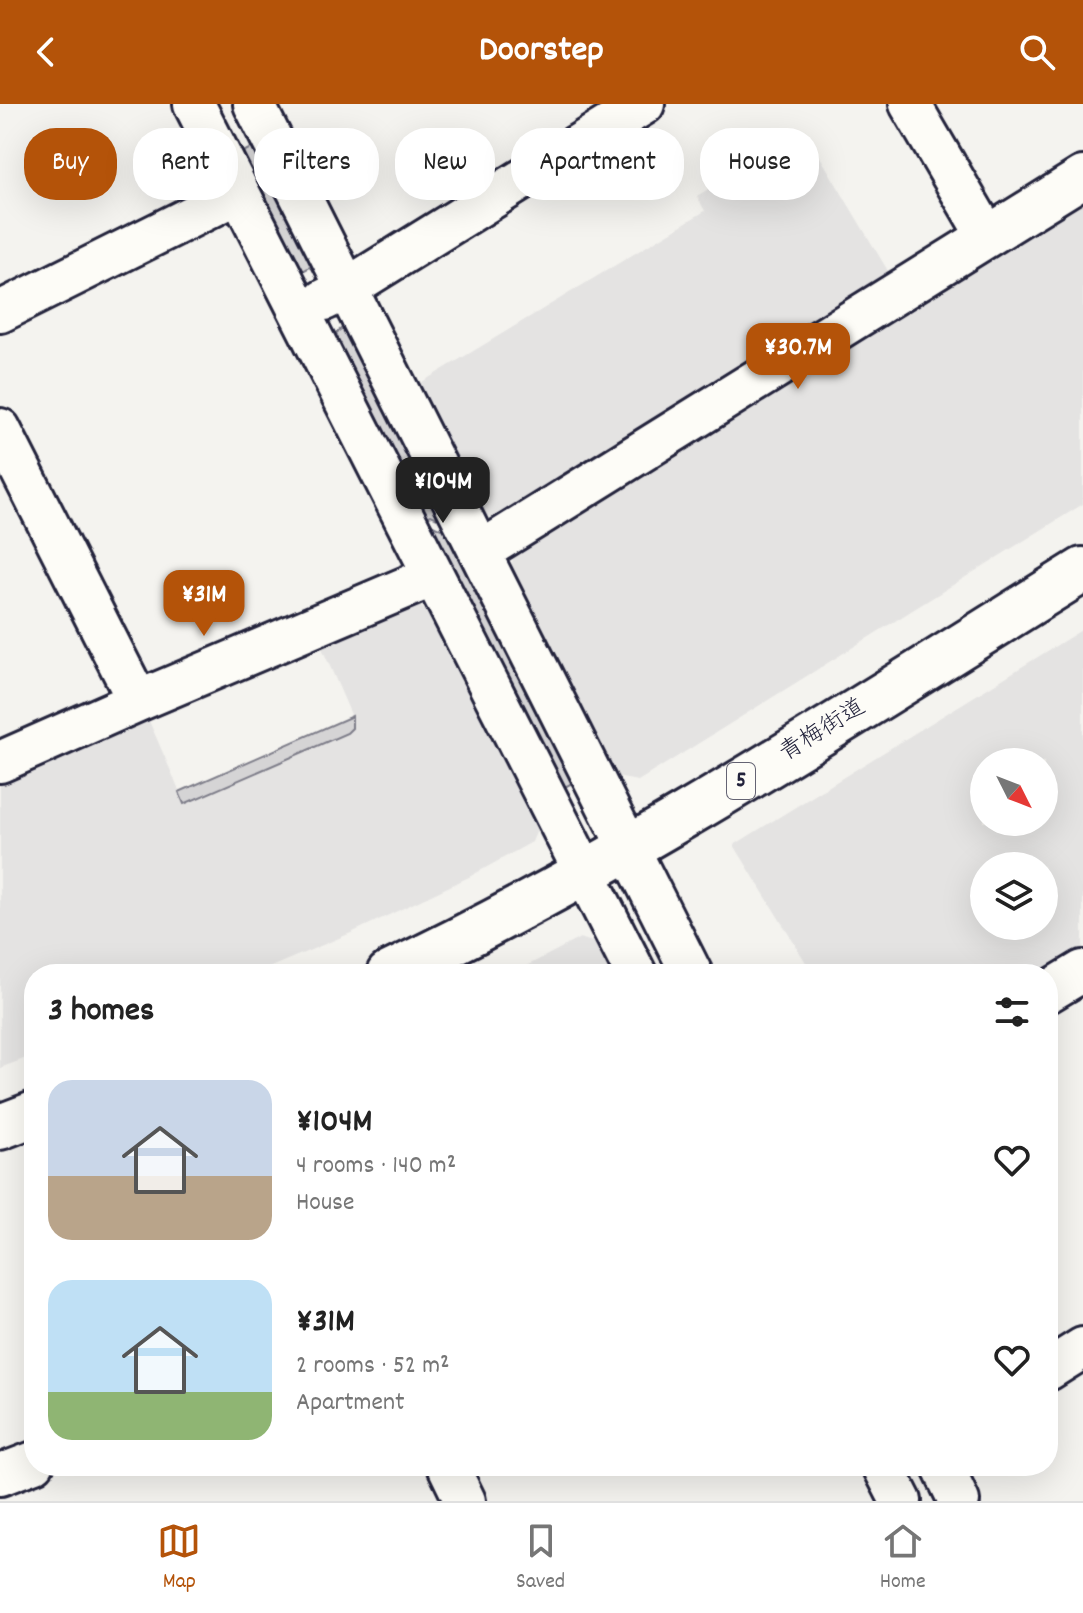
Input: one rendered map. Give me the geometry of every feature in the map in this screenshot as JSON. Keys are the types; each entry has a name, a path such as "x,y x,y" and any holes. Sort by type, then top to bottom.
{"main road":[{"name":"青梅街道","path":"410,964 474,934 678,820 1083,570"},
{"path":"0,1127 24,1118"}],"street":[{"path":"194,104 631,964"},
{"path":"254,104 687,964"},
{"path":"299,312 346,289 604,114 644,104"},
{"path":"910,104 987,236"},
{"path":"480,552 1083,177"},
{"path":"0,312 239,193"},
{"path":"0,429 138,701"},
{"path":"0,762 433,576"},
{"path":"1058,986 1083,971"},
{"path":"1058,1364 1083,1348"},
{"path":"0,1475 24,1466"},
{"path":"453,1476 465,1501"},
{"path":"888,1476 901,1501"},
{"path":"947,1476 959,1501"}],"shaded area":[{"path":"254,146 254,193 238,165 238,154"},
{"path":"819,155 891,276 500,520 484,515 417,385 705,211 697,196 700,194 700,200 819,200"},
{"path":"1083,195 1083,504 638,781 616,777 511,566 516,548"},
{"path":"258,200 287,200 314,260 312,266 301,272"},
{"path":"343,327 349,328 442,520 431,515 418,521 331,338"},
{"path":"455,522 576,781 565,787 559,785 427,537 431,524 441,529"},
{"path":"413,601 426,611 537,830 532,842 469,877 278,964 24,964 24,1059 0,1068 0,779 146,714 180,792 352,717 319,641"},
{"path":"1083,629 1083,952 1058,967 1058,964 807,964 734,845"},
{"path":"352,716 352,728 347,733 184,804 179,792"},
{"path":"580,938 595,943 605,964 530,964"}]}
